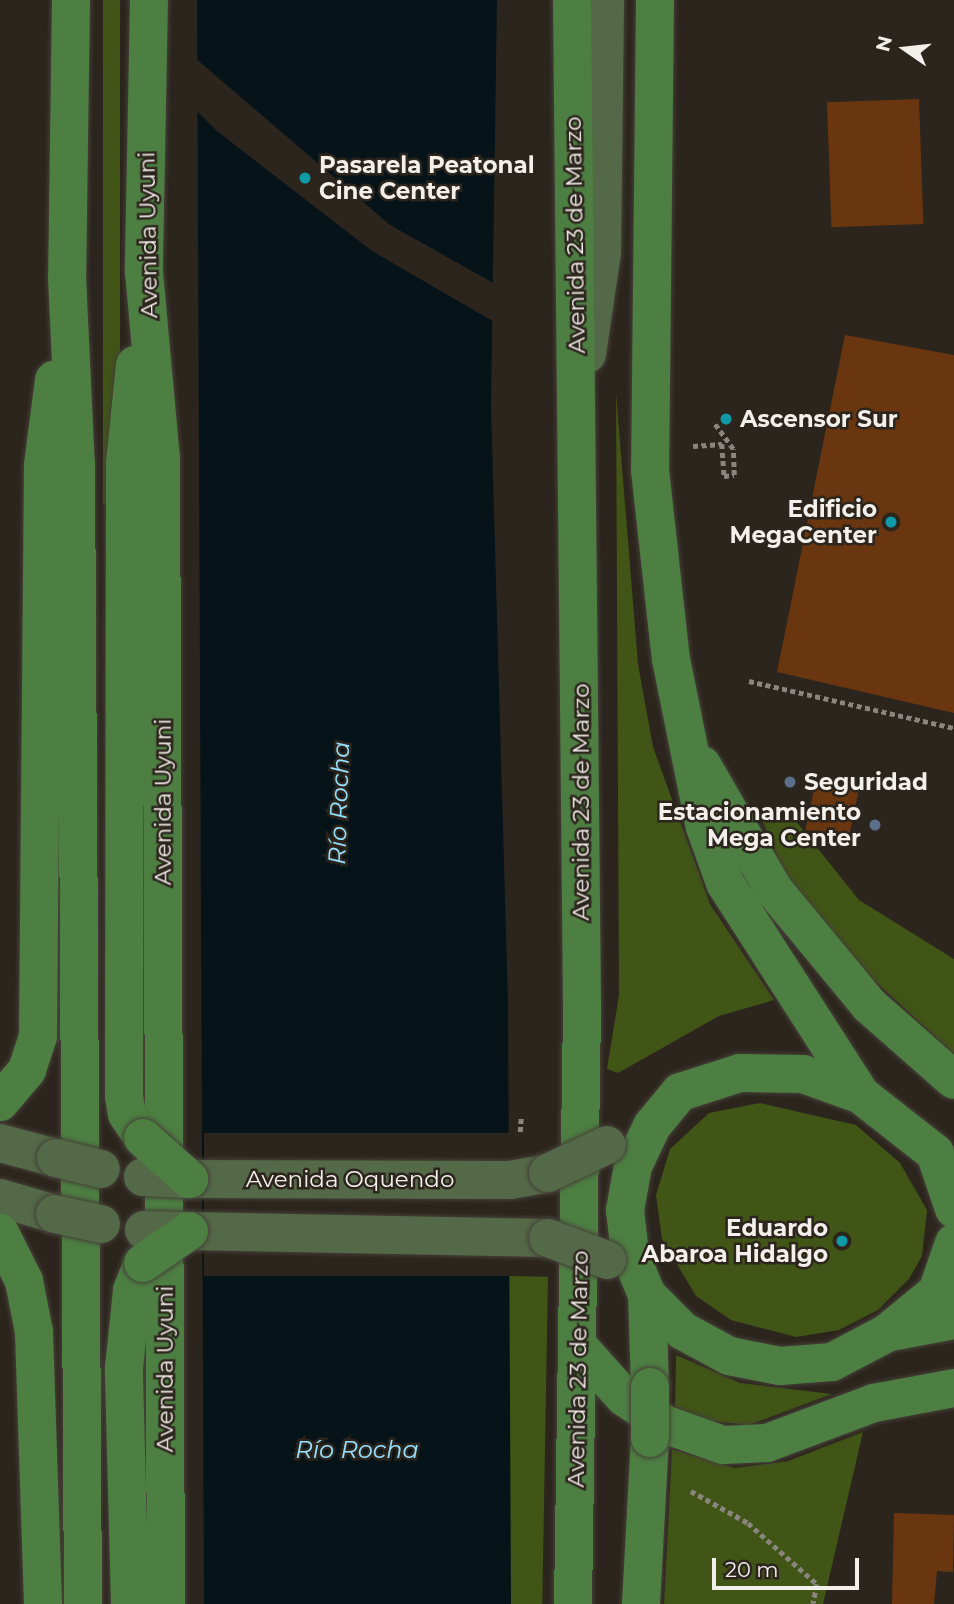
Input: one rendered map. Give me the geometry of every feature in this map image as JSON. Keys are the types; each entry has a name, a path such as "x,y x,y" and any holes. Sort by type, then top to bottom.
{"main road":[{"path":"71,0 67,277 76,465 83,1604"},
{"name":"Avenida Uyuni","path":"149,0 144,272 161,459 166,1604"},
{"name":"Avenida 23 de Marzo","path":"572,0 570,254 580,398 580,1348 573,1604"},
{"path":"580,398 602,252 605,0"},
{"path":"655,0 650,470 671,659 692,749 705,827 725,883 861,1094 944,1158 954,1209"},
{"path":"144,272 125,463 124,1036 127,1114 161,1157 196,1179"},
{"path":"0,1102 27,1070 38,1036 43,465 67,277"},
{"path":"692,749 774,890 869,1005 954,1080"},
{"path":"641,1604 650,1438 650,1387 647,1294 630,1254 625,1210 633,1166 652,1126 680,1092 740,1073 790,1073 861,1094"},
{"name":"Avenida Oquendo","path":"0,1143 143,1177 510,1180 548,1173 607,1145 680,1092"},
{"path":"0,1198 55,1214 144,1230 509,1233 548,1238 607,1260 647,1294 683,1331 729,1356 780,1366 832,1362 887,1333 937,1292 954,1243"},
{"path":"130,1604 124,1368 130,1301 143,1263 196,1231"},
{"path":"0,1233 24,1281 34,1332 43,1604"},
{"path":"887,1333 954,1320"},
{"path":"580,1348 625,1396 664,1424 723,1445 766,1443 874,1403 954,1388"}],"path":[{"path":"686,446 722,444 724,475 734,475 733,449 714,423"},
{"path":"750,681 954,728"},
{"path":"682,1486 748,1523 817,1584 813,1604"}],"green space":[{"path":"103,0 120,0 120,504 103,504"},
{"path":"616,393 638,664 653,747 710,904 774,1000 719,1016 618,1073 607,1069 619,995"},
{"path":"787,810 859,900 954,959 954,1054 838,947 789,883 761,818"},
{"path":"760,1103 856,1125 900,1163 927,1210 922,1256 909,1279 878,1310 839,1330 796,1337 731,1320 696,1296 662,1239 656,1195 670,1149 709,1113"},
{"path":"509,1276 548,1277 542,1604 503,1604"},
{"path":"676,1355 740,1383 832,1394 749,1425 712,1421 675,1407"},
{"path":"863,1432 823,1604 664,1604 672,1449 735,1468 788,1461"}],"water":[{"name":"Río Rocha","path":"197,0 497,0 491,406 508,1003 511,1604 204,1604"}],"pier":[{"path":"194,57 390,225 497,285 496,323 372,251 217,131 194,108"},
{"path":"204,1133 510,1133 510,1276 204,1276"}],"building":[{"path":"919,99 923,224 831,227 827,102"},
{"name":"Edificio MegaCenter","path":"845,335 954,355 954,713 777,672"},
{"path":"816,780 859,789 848,839 805,830"},
{"path":"894,1513 954,1515 953,1572 937,1571 934,1604 892,1604"}],"place":[{"name":"Pasarela Peatonal Cine Center","path":"305,178"},
{"name":"Ascensor Sur","path":"726,419"},
{"name":"Edificio MegaCenter","path":"891,522"},
{"name":"Seguridad","path":"790,782"},
{"name":"Estacionamiento Mega Center","path":"875,825"},
{"name":"Eduardo Abaroa Hidalgo","path":"842,1241"}]}
